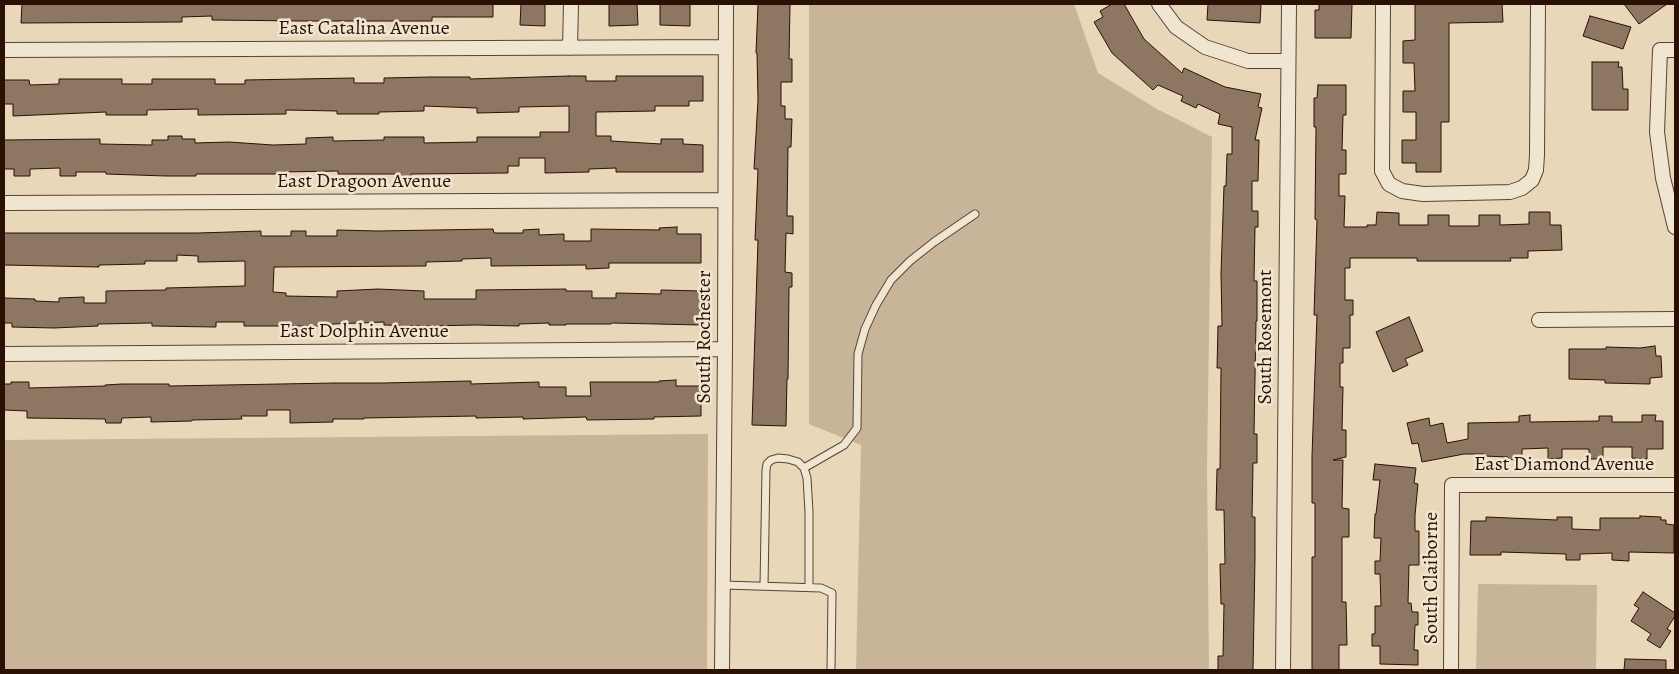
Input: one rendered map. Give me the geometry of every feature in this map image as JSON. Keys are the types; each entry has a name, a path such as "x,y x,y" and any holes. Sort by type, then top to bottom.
{"street":[{"path":"570,48 571,4"},
{"name":"South Rochester","path":"722,670 726,4"},
{"path":"1159,4 1176,27 1205,47 1248,61 1288,61"},
{"name":"South Rosemont","path":"1283,670 1289,4"},
{"path":"1383,4 1382,172 1390,184 1402,191 1423,194 1510,192 1522,188 1532,180 1536,170 1538,155 1538,4"},
{"name":"East Catalina Avenue","path":"4,50 725,47"},
{"path":"1675,50 1660,50 1658,132 1663,178 1675,228"},
{"name":"East Dragoon Avenue","path":"4,203 725,200"},
{"path":"1540,320 1675,319"},
{"name":"East Dolphin Avenue","path":"4,354 725,349"},
{"name":"East Diamond Avenue","path":"1452,485 1675,485"},
{"name":"South Claiborne","path":"1451,670 1452,485"}],"lane":[{"path":"804,468 844,445 857,428 858,354 876,305 891,280 934,242 975,214"},
{"path":"764,586 767,464 771,460 778,458 798,462 804,468 807,478 809,587"},
{"path":"723,585 809,587 821,588 832,592 830,670"}],"shaded area":[{"path":"809,4 1074,4 1098,73 1157,109 1212,137 1207,467 1209,670 856,670 861,445 809,424"},
{"path":"708,434 707,670 4,670 4,440"},
{"path":"1478,584 1597,585 1596,670 1476,670"}],"building":[{"path":"22,4 493,4 493,17 432,17 432,21 303,21 212,20 212,16 182,17 182,22 21,23"},
{"path":"521,4 545,4 545,26 520,25"},
{"path":"609,4 637,4 638,25 609,26"},
{"path":"660,4 690,4 690,26 660,25"},
{"path":"758,4 790,4 789,59 792,59 792,82 781,82 781,106 785,106 785,119 792,119 791,147 788,147 787,216 793,216 793,234 786,233 785,272 792,273 792,287 789,287 786,426 752,425 758,240 755,240 758,169 754,169 758,100 756,53"},
{"path":"1112,4 1124,4 1144,39 1182,73 1184,68 1225,87 1261,94 1258,107 1262,108 1255,140 1259,140 1258,181 1252,181 1252,211 1258,211 1258,227 1255,227 1254,281 1257,281 1254,434 1257,434 1257,463 1253,463 1252,517 1255,517 1255,557 1253,670 1218,670 1218,656 1223,656 1224,604 1221,604 1220,564 1225,564 1224,510 1216,510 1217,469 1220,469 1221,368 1217,368 1218,326 1222,326 1221,273 1224,186 1226,186 1227,154 1232,154 1232,127 1218,124 1220,114 1198,104 1196,108 1181,101 1183,96 1158,85 1153,90 1112,53 1094,22 1103,17 1100,11"},
{"path":"1208,4 1261,4 1260,23 1207,20"},
{"path":"1319,4 1352,4 1351,38 1315,38 1315,10 1319,10"},
{"path":"1415,4 1502,4 1503,22 1449,23 1449,122 1441,122 1441,172 1416,172 1416,163 1402,163 1402,140 1416,140 1416,112 1403,112 1403,91 1415,91 1414,63 1403,63 1403,41 1415,40"},
{"path":"1624,4 1667,4 1639,24"},
{"path":"1590,16 1631,27 1623,49 1583,36"},
{"path":"1592,62 1619,62 1618,67 1622,67 1623,89 1628,89 1628,110 1592,110"},
{"path":"586,76 586,81 616,81 616,76 703,76 703,101 689,101 689,106 655,106 655,111 596,112 596,136 611,136 611,141 661,144 661,139 683,139 683,144 703,145 703,172 616,172 616,168 589,169 589,172 545,173 545,158 519,158 519,166 508,166 508,173 411,174 411,178 400,178 400,174 338,174 338,171 281,172 281,174 196,174 196,176 76,172 76,176 60,176 60,168 30,169 30,176 14,176 14,169 4,169 4,140 100,139 100,144 152,145 152,140 168,140 168,136 182,136 182,139 195,139 195,143 229,142 273,145 306,144 306,138 333,137 333,141 384,140 384,137 424,137 424,143 477,142 477,137 540,137 540,132 569,132 569,106 519,107 519,112 477,113 477,108 424,106 424,111 379,112 379,114 337,114 337,111 286,110 286,114 198,115 198,109 147,110 147,115 106,115 106,112 13,116 13,104 4,104 4,80 29,80 30,85 59,84 59,79 122,79 122,84 152,84 152,79 215,79 215,84 245,84 245,80 354,78 354,83 384,83 384,78 470,77 470,79"},
{"path":"1318,85 1346,85 1346,115 1343,115 1342,150 1346,150 1346,174 1339,174 1339,196 1345,196 1344,227 1376,225 1377,212 1399,213 1399,225 1428,225 1428,215 1449,215 1449,226 1479,226 1479,215 1500,215 1500,225 1529,224 1529,212 1550,212 1550,225 1561,225 1562,250 1528,251 1528,258 1510,258 1511,261 1417,261 1417,258 1350,258 1350,268 1345,268 1345,300 1353,300 1353,315 1350,315 1350,348 1343,348 1343,363 1340,363 1340,387 1343,387 1342,430 1346,430 1346,457 1333,460 1343,460 1342,508 1349,509 1349,537 1342,537 1342,602 1346,602 1347,645 1339,645 1339,670 1312,670 1312,557 1315,557 1315,503 1312,503 1312,456 1317,315 1314,315 1317,220 1315,219 1316,127 1314,127 1314,98 1317,98"},
{"path":"677,227 677,234 701,234 701,263 609,263 609,268 586,269 586,265 491,266 491,258 426,262 426,266 274,267 273,292 286,293 286,296 337,297 337,291 378,289 424,291 424,299 476,299 476,290 566,289 566,291 592,291 592,298 616,298 616,293 661,294 661,290 702,291 701,325 612,323 549,325 549,323 519,324 519,326 424,326 384,325 384,322 332,324 332,326 244,326 244,322 216,322 216,327 152,326 152,323 98,324 98,326 54,328 12,327 12,323 4,323 4,298 59,302 59,298 84,297 84,303 106,303 106,291 245,286 245,261 198,262 198,256 177,255 177,261 145,261 145,264 99,265 99,267 4,265 4,233 198,233 261,231 261,236 291,236 291,231 306,231 306,236 337,236 337,230 493,229 494,233 523,233 523,230 539,229 539,235 564,234 564,241 591,241 591,229 660,230 659,228"},
{"path":"1409,317 1423,351 1405,359 1408,365 1393,372 1376,332"},
{"path":"1655,346 1656,356 1661,356 1662,377 1650,378 1650,384 1605,383 1605,380 1569,379 1569,349"},
{"path":"676,380 676,386 701,386 701,416 587,420 586,417 523,419 523,417 476,418 476,416 333,419 333,422 290,423 290,410 267,410 267,416 241,416 242,419 151,422 151,417 122,418 121,423 106,423 105,419 27,418 27,411 4,410 4,384 11,384 11,382 29,382 29,388 122,384 169,384 169,386 471,381 471,384 539,382 539,387 566,387 566,396 591,396 590,382 659,382"},
{"path":"1530,415 1530,422 1599,421 1599,416 1612,416 1612,422 1642,422 1642,415 1656,415 1655,421 1663,421 1663,449 1647,449 1647,459 1632,458 1632,447 1603,447 1603,459 1589,459 1589,449 1562,449 1562,458 1548,459 1548,448 1522,449 1522,459 1508,460 1508,457 1464,454 1422,462 1418,443 1412,444 1407,423 1429,418 1430,426 1443,423 1447,443 1468,439 1468,423 1519,422 1519,416"},
{"path":"1375,464 1416,468 1414,483 1418,484 1415,531 1419,531 1419,565 1409,565 1408,603 1411,603 1412,612 1418,612 1418,625 1415,625 1414,650 1418,650 1418,665 1380,664 1380,646 1372,646 1372,634 1375,634 1375,606 1381,606 1380,574 1375,574 1375,561 1380,561 1381,538 1374,538 1380,480 1373,480"},
{"path":"1640,516 1661,517 1661,520 1666,520 1666,524 1674,525 1674,553 1629,552 1629,561 1612,560 1612,553 1580,554 1580,560 1566,560 1566,554 1501,552 1501,555 1470,555 1471,521 1486,521 1486,517 1557,520 1557,517 1572,517 1572,529 1600,530 1600,518 1640,518"},
{"path":"1643,592 1675,613 1667,629 1671,631 1660,648 1647,640 1651,634 1631,621 1639,608 1634,605"},
{"path":"1625,659 1666,660 1666,670 1624,670"}]}
